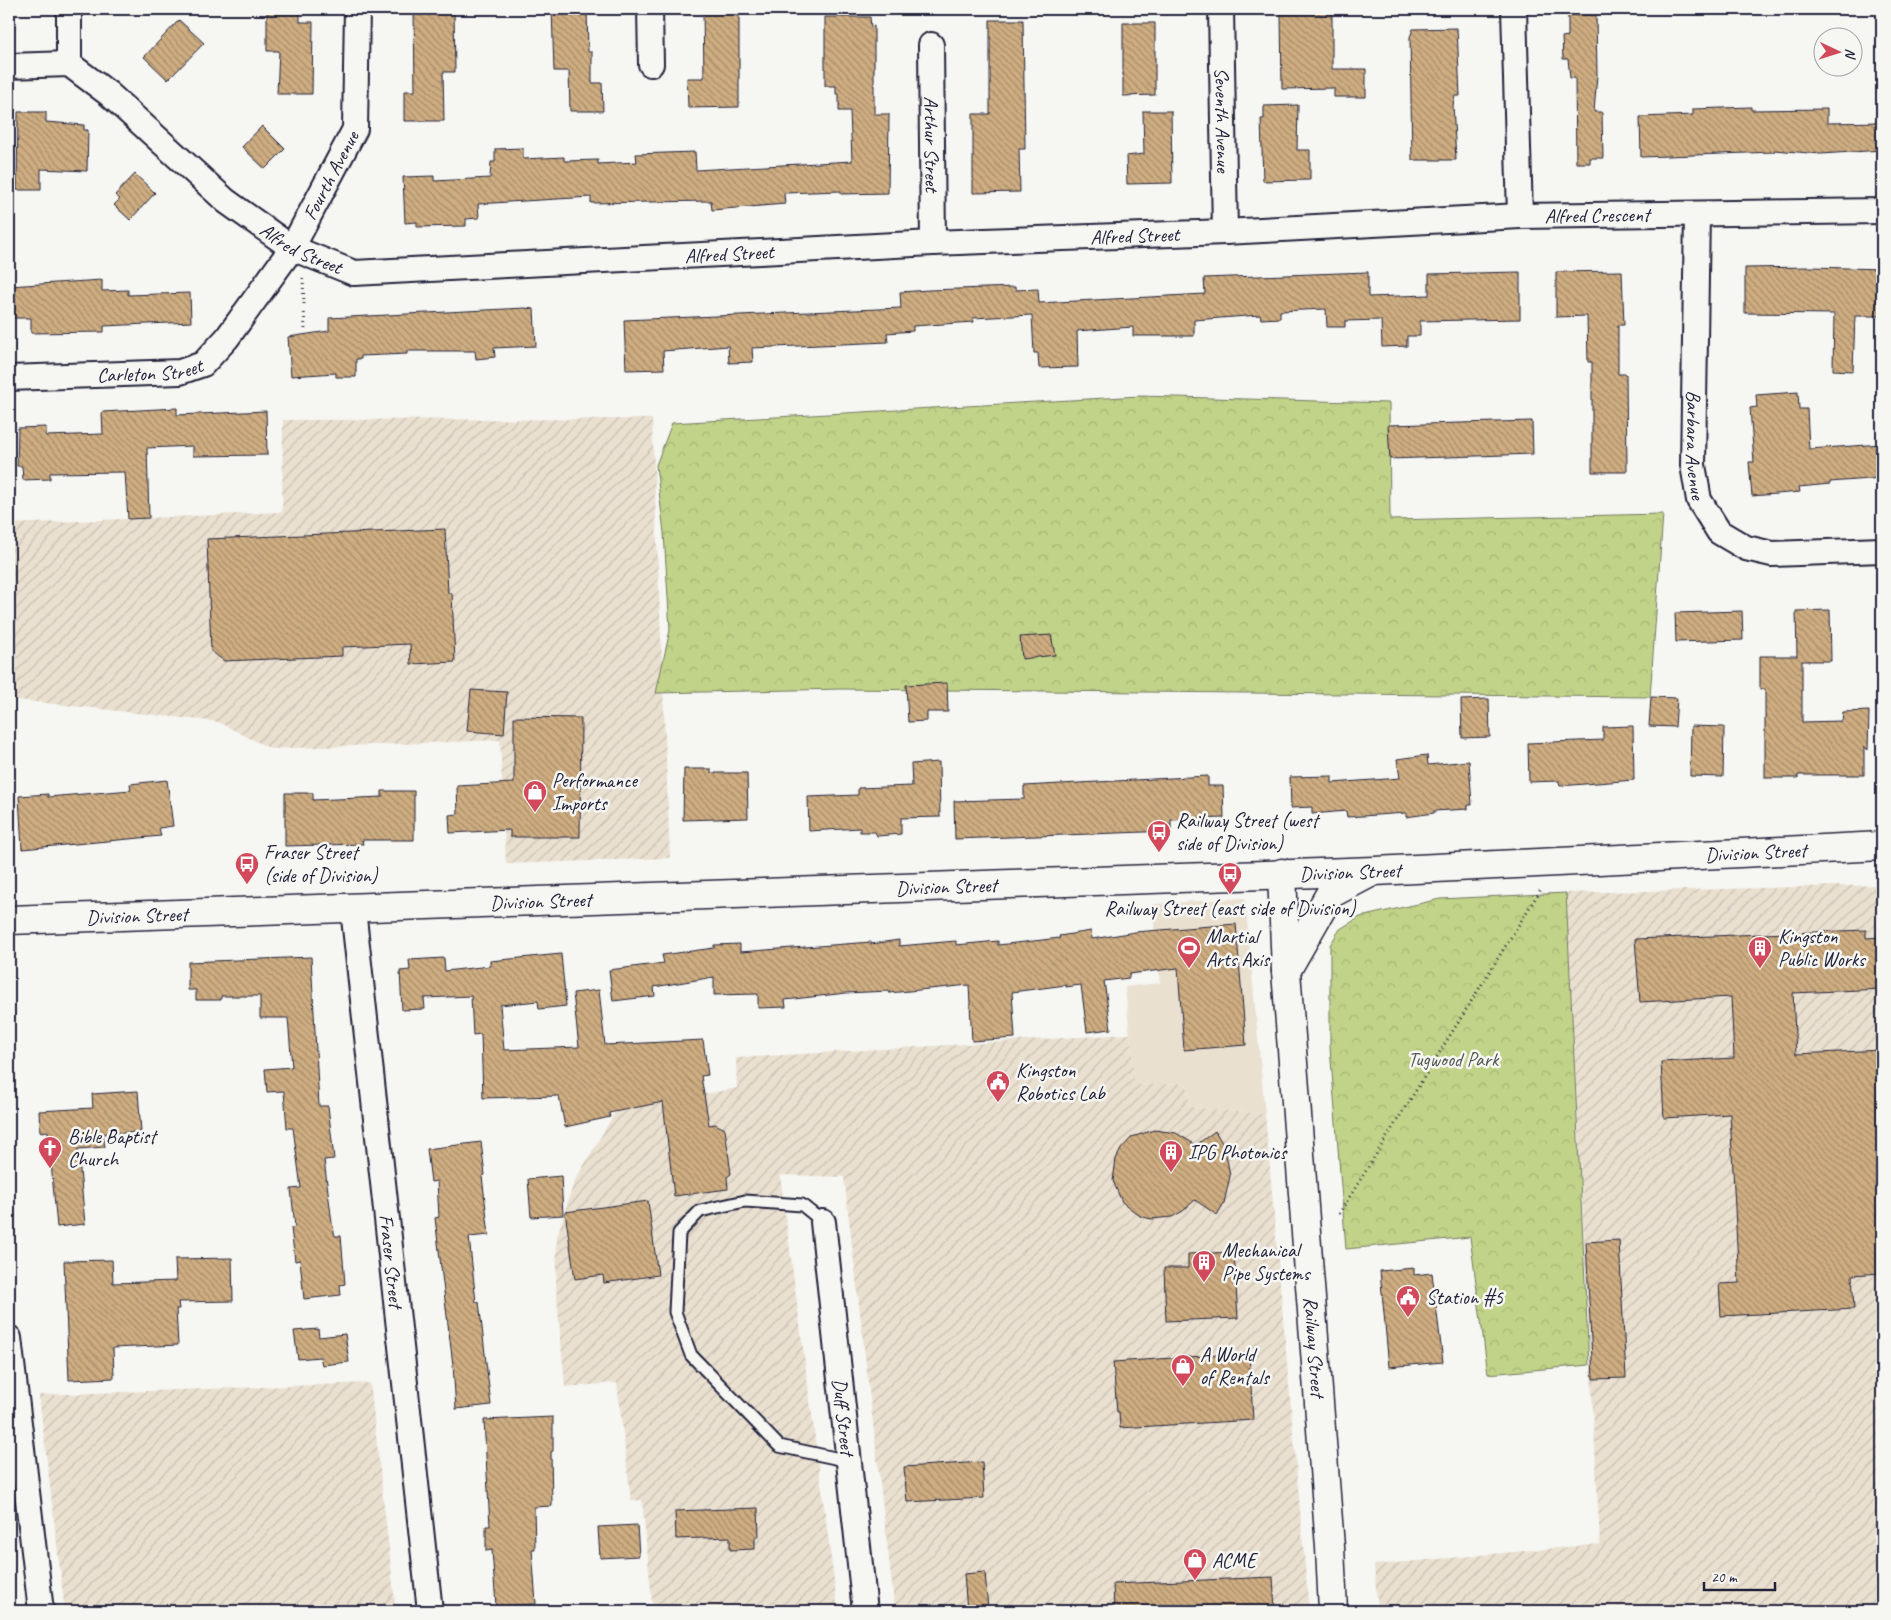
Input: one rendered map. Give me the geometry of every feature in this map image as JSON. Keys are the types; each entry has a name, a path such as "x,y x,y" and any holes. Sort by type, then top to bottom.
{"main road":[{"name":"Division Street","path":"9,920 1374,871 1882,846"},
{"path":"1286,971 1330,894 1374,871"},
{"name":"Railway Street","path":"1282,873 1286,971 1330,1547 1333,1611"}],"street":[{"path":"9,66 69,64 69,9"},
{"name":"Fourth Avenue","path":"292,248 354,129 357,9"},
{"path":"650,9 651,64"},
{"name":"Seventh Avenue","path":"1221,9 1225,232"},
{"name":"Alfred Crescent","path":"1514,9 1520,216 1882,211"},
{"name":"Arthur Street","path":"931,45 933,243"},
{"name":"Alfred Street","path":"69,64 109,94 226,201 292,248 354,273 933,243 1225,232 1520,216"},
{"name":"Barbara Avenue","path":"1697,214 1693,464 1699,500 1720,532 1746,548 1772,554 1882,550"},
{"name":"Carleton Street","path":"9,378 180,372 202,364 227,338 292,248"},
{"name":"Fraser Street","path":"353,909 430,1611"},
{"name":"Duff Street","path":"823,1222 865,1611"},
{"path":"9,1338 41,1611"}],"lane":[{"path":"823,1222 802,1205 781,1202 745,1201 700,1211 679,1233 675,1312 691,1355 779,1446 849,1462"}],"path":[{"path":"303,274 305,330"},
{"path":"1339,1214 1541,888"}],"shaded area":[{"path":"652,419 670,858 506,864 500,740 271,749 218,722 9,699 9,524 282,512 283,420"},
{"path":"1882,885 1882,1611 1378,1611 1374,1565 1600,1544 1566,893"},
{"path":"1245,898 1265,1114 1190,1107 1186,1083 1135,1085 1125,987 1160,983 1152,904"},
{"path":"1130,1034 1135,1085 1186,1083 1190,1107 1265,1114 1309,1611 895,1611 844,1177 780,1175 838,1611 653,1611 642,1500 631,1501 617,1383 565,1387 556,1287 557,1237 574,1182 616,1111 737,1088 736,1058"},
{"path":"370,1383 396,1611 65,1611 39,1395"}],"green space":[{"path":"1140,396 1389,403 1390,520 1663,514 1650,697 841,689 656,693 670,630 664,533 656,465 672,423"},
{"name":"Tugwood Park","path":"1566,893 1589,1365 1488,1374 1470,1237 1346,1249 1330,1047 1330,945 1340,929 1360,917 1440,899"}],"building":[{"path":"267,9 300,9 300,22 313,22 312,94 277,94 279,51 267,51"},
{"path":"414,9 454,9 455,72 443,72 444,121 404,121 404,91 415,91"},
{"path":"552,9 587,9 588,52 592,52 592,83 602,83 603,111 570,111 569,71 554,71"},
{"path":"703,9 739,9 739,107 688,108 687,78 704,78"},
{"path":"1332,12 1332,69 1366,69 1366,97 1334,97 1334,88 1282,89 1281,14"},
{"path":"1568,15 1596,15 1597,75 1594,112 1602,112 1603,158 1590,158 1590,163 1576,163 1575,78 1570,78 1568,59 1563,59 1562,37 1568,36"},
{"path":"825,17 870,17 871,27 874,26 874,114 889,114 888,193 841,194 841,191 784,193 785,204 712,210 711,201 591,203 591,197 524,201 478,204 479,218 466,219 466,226 417,227 417,222 405,223 403,177 434,176 434,181 490,178 491,162 495,162 495,149 523,148 523,159 564,157 564,161 598,160 598,164 637,162 636,154 695,152 696,170 852,161 850,111 839,111 839,94 836,94 836,86 825,86"},
{"path":"179,20 204,43 168,80 144,57"},
{"path":"990,20 1023,20 1025,149 1019,149 1020,192 973,193 973,114 990,114"},
{"path":"1123,23 1155,23 1155,95 1123,96"},
{"path":"1457,28 1460,96 1455,96 1453,105 1456,160 1412,160 1410,37 1413,29"},
{"path":"1298,105 1297,150 1310,150 1310,180 1263,181 1261,119 1264,119 1264,106"},
{"path":"1751,107 1751,110 1827,109 1827,123 1882,122 1882,150 1821,154 1774,150 1774,152 1641,157 1640,117 1693,115 1693,109"},
{"path":"1143,111 1171,111 1172,183 1127,184 1126,156 1144,154"},
{"path":"18,112 46,112 46,122 84,125 84,130 88,130 87,171 41,169 41,190 17,190"},
{"path":"262,126 285,149 265,169 242,147"},
{"path":"135,174 155,193 130,220 114,205 120,199 115,195"},
{"path":"1745,268 1882,269 1882,316 1855,316 1853,371 1833,370 1834,314 1745,313"},
{"path":"1622,271 1624,325 1618,325 1618,374 1626,374 1627,472 1592,472 1592,362 1588,362 1587,316 1556,317 1556,272"},
{"path":"1368,272 1368,297 1429,295 1429,274 1520,272 1520,319 1420,321 1420,336 1407,336 1407,346 1382,347 1381,320 1345,321 1345,327 1327,327 1326,309 1280,311 1280,318 1261,319 1260,315 1194,320 1194,336 1133,336 1133,327 1077,331 1078,367 1039,368 1038,353 1034,353 1032,315 973,318 974,322 913,326 913,331 887,333 888,342 752,348 753,362 729,363 728,346 663,351 664,369 626,370 624,320 901,308 900,292 929,290 1015,287 1015,290 1038,289 1039,303 1205,294 1204,278"},
{"path":"102,280 102,291 128,290 128,295 190,293 191,322 104,326 104,332 31,333 31,318 9,318 9,286"},
{"path":"534,309 536,346 494,348 495,357 476,359 475,351 407,351 407,354 361,356 361,359 356,359 356,377 336,377 336,373 291,376 288,337 329,331 329,318"},
{"path":"1798,392 1799,409 1807,409 1809,449 1882,444 1882,478 1830,482 1830,484 1799,487 1800,492 1752,496 1749,462 1754,462 1750,408 1757,407 1756,395"},
{"path":"177,408 177,415 266,411 267,455 193,456 193,446 147,448 149,518 128,519 125,472 50,473 50,479 23,480 22,466 17,466 18,428 46,427 46,436 103,434 102,412"},
{"path":"1532,421 1533,454 1390,459 1388,425"},
{"path":"445,529 448,593 452,593 455,662 411,664 410,644 342,647 342,656 224,661 211,651 207,539"},
{"path":"1830,610 1831,661 1802,661 1802,722 1842,721 1843,712 1869,711 1868,750 1864,746 1864,775 1798,775 1798,778 1765,778 1765,689 1760,689 1760,656 1797,656 1796,611"},
{"path":"1742,611 1743,640 1676,642 1675,613"},
{"path":"1051,635 1055,655 1022,659 1020,637"},
{"path":"947,683 948,712 927,712 927,721 908,722 906,685"},
{"path":"471,690 507,692 504,734 467,731"},
{"path":"1651,697 1677,698 1675,727 1649,726"},
{"path":"1489,699 1490,737 1462,738 1461,700"},
{"path":"514,717 581,718 580,837 510,837 510,830 450,833 449,815 458,814 457,786 514,783"},
{"path":"1633,726 1634,780 1560,786 1559,781 1529,782 1528,743 1603,740 1603,727"},
{"path":"1691,726 1724,727 1723,777 1690,776"},
{"path":"1427,755 1428,765 1469,761 1472,805 1468,805 1468,809 1434,811 1434,813 1406,817 1406,813 1347,817 1346,811 1312,814 1312,807 1291,808 1290,777 1332,776 1332,783 1400,778 1397,759"},
{"path":"939,762 940,817 901,818 901,834 877,836 875,832 860,832 860,828 809,831 808,797 858,795 858,788 912,786 911,764"},
{"path":"684,769 711,769 711,773 747,773 748,818 683,820"},
{"path":"1208,776 1208,786 1223,786 1224,818 1171,820 1171,831 955,839 954,801 1024,799 1024,786"},
{"path":"167,780 173,826 159,828 161,836 22,849 19,796 48,794 48,797 131,790 130,784"},
{"path":"382,791 414,791 414,840 362,840 363,844 285,846 285,793 313,793 313,800 382,797"},
{"path":"1236,924 1246,1045 1184,1050 1178,968 1129,974 1129,978 1104,981 1111,1029 1087,1032 1081,985 1066,987 1066,985 1012,992 1015,1038 972,1041 969,985 889,993 889,991 846,993 785,1000 786,1007 758,1008 758,994 714,995 714,977 654,987 655,996 613,1001 609,970 664,963 662,955 714,948 714,945 740,944 740,952 871,942 871,944 899,940 899,946 956,941 956,945 998,941 998,945 1060,938 1059,936 1091,931 1092,939 1135,932"},
{"path":"1866,930 1866,938 1882,937 1882,989 1793,993 1796,1054 1882,1050 1882,1273 1852,1275 1854,1309 1721,1316 1719,1284 1739,1283 1730,1114 1664,1118 1661,1062 1734,1058 1731,997 1640,1002 1635,939"},
{"path":"561,954 566,1006 539,1009 538,1001 500,1005 504,1050 579,1047 573,993 599,990 605,1045 703,1040 708,1075 701,1076 709,1125 715,1124 725,1129 731,1174 727,1177 728,1189 674,1196 663,1102 609,1113 610,1117 565,1127 559,1096 483,1098 481,1034 473,1035 471,996 424,998 425,1009 402,1010 400,971 410,970 409,960 444,958 445,971 490,966 490,961"},
{"path":"311,957 319,1106 328,1106 334,1159 324,1160 332,1223 335,1236 341,1236 345,1284 340,1285 341,1295 304,1299 300,1260 295,1261 291,1228 295,1227 291,1189 301,1188 293,1128 287,1128 284,1091 267,1092 265,1069 292,1067 288,1018 260,1018 260,996 221,996 221,1000 196,1000 196,990 188,990 188,962"},
{"path":"138,1091 141,1132 103,1134 105,1147 78,1149 85,1224 57,1227 48,1131 40,1132 39,1111 93,1108 92,1094"},
{"name":"IPG Photonics","path":"1154,1130 1176,1133 1196,1145 1215,1131 1225,1148 1230,1176 1224,1203 1217,1215 1195,1200 1183,1211 1172,1217 1151,1219 1140,1216 1122,1202 1113,1181 1116,1159 1121,1149 1132,1137"},
{"path":"481,1142 485,1175 482,1176 489,1235 469,1237 491,1405 456,1409 453,1365 435,1218 439,1217 437,1181 431,1182 427,1149"},
{"path":"561,1176 563,1215 531,1217 528,1179"},
{"path":"648,1201 658,1275 604,1283 603,1275 575,1279 565,1212"},
{"path":"1619,1240 1626,1378 1593,1379 1586,1242"},
{"name":"Mechanical Pipe Systems","path":"1234,1252 1238,1318 1166,1321 1164,1268 1188,1268 1188,1254"},
{"path":"232,1258 233,1301 178,1302 179,1309 176,1309 178,1345 113,1348 114,1378 69,1380 64,1261 112,1260 113,1283 176,1281 175,1259"},
{"name":"Station #5","path":"1414,1268 1414,1275 1432,1273 1443,1362 1389,1367 1380,1271"},
{"path":"318,1329 319,1337 345,1334 349,1362 322,1365 320,1357 298,1359 294,1331"},
{"name":"A World of Rentals","path":"1249,1353 1253,1420 1120,1428 1113,1362"},
{"path":"553,1417 553,1451 551,1452 552,1506 534,1507 535,1549 532,1549 536,1604 496,1606 492,1550 486,1551 486,1526 490,1526 484,1420"},
{"path":"982,1462 984,1498 907,1502 904,1467"},
{"path":"758,1508 759,1537 755,1537 755,1549 730,1550 730,1537 676,1539 675,1511"},
{"path":"637,1525 639,1556 600,1558 598,1527"},
{"path":"985,1572 988,1611 967,1611 964,1574"},
{"path":"1273,1577 1275,1611 1114,1611 1113,1584"}],"place":[{"name":"Performance Imports","path":"535,813"},
{"name":"Railway Street (west side of Division)","path":"1159,853"},
{"name":"Fraser Street (side of Division)","path":"247,885"},
{"name":"Railway Street (east side of Division)","path":"1230,895"},
{"name":"Martial Arts Axis","path":"1189,969"},
{"name":"Kingston Public Works","path":"1760,969"},
{"name":"Kingston Robotics Lab","path":"998,1103"},
{"name":"Bible Baptist Church","path":"50,1169"},
{"name":"IPG Photonics","path":"1171,1173"},
{"name":"Mechanical Pipe Systems","path":"1204,1283"},
{"name":"Station #5","path":"1408,1318"},
{"name":"A World of Rentals","path":"1183,1387"},
{"name":"ACME","path":"1195,1581"}]}
